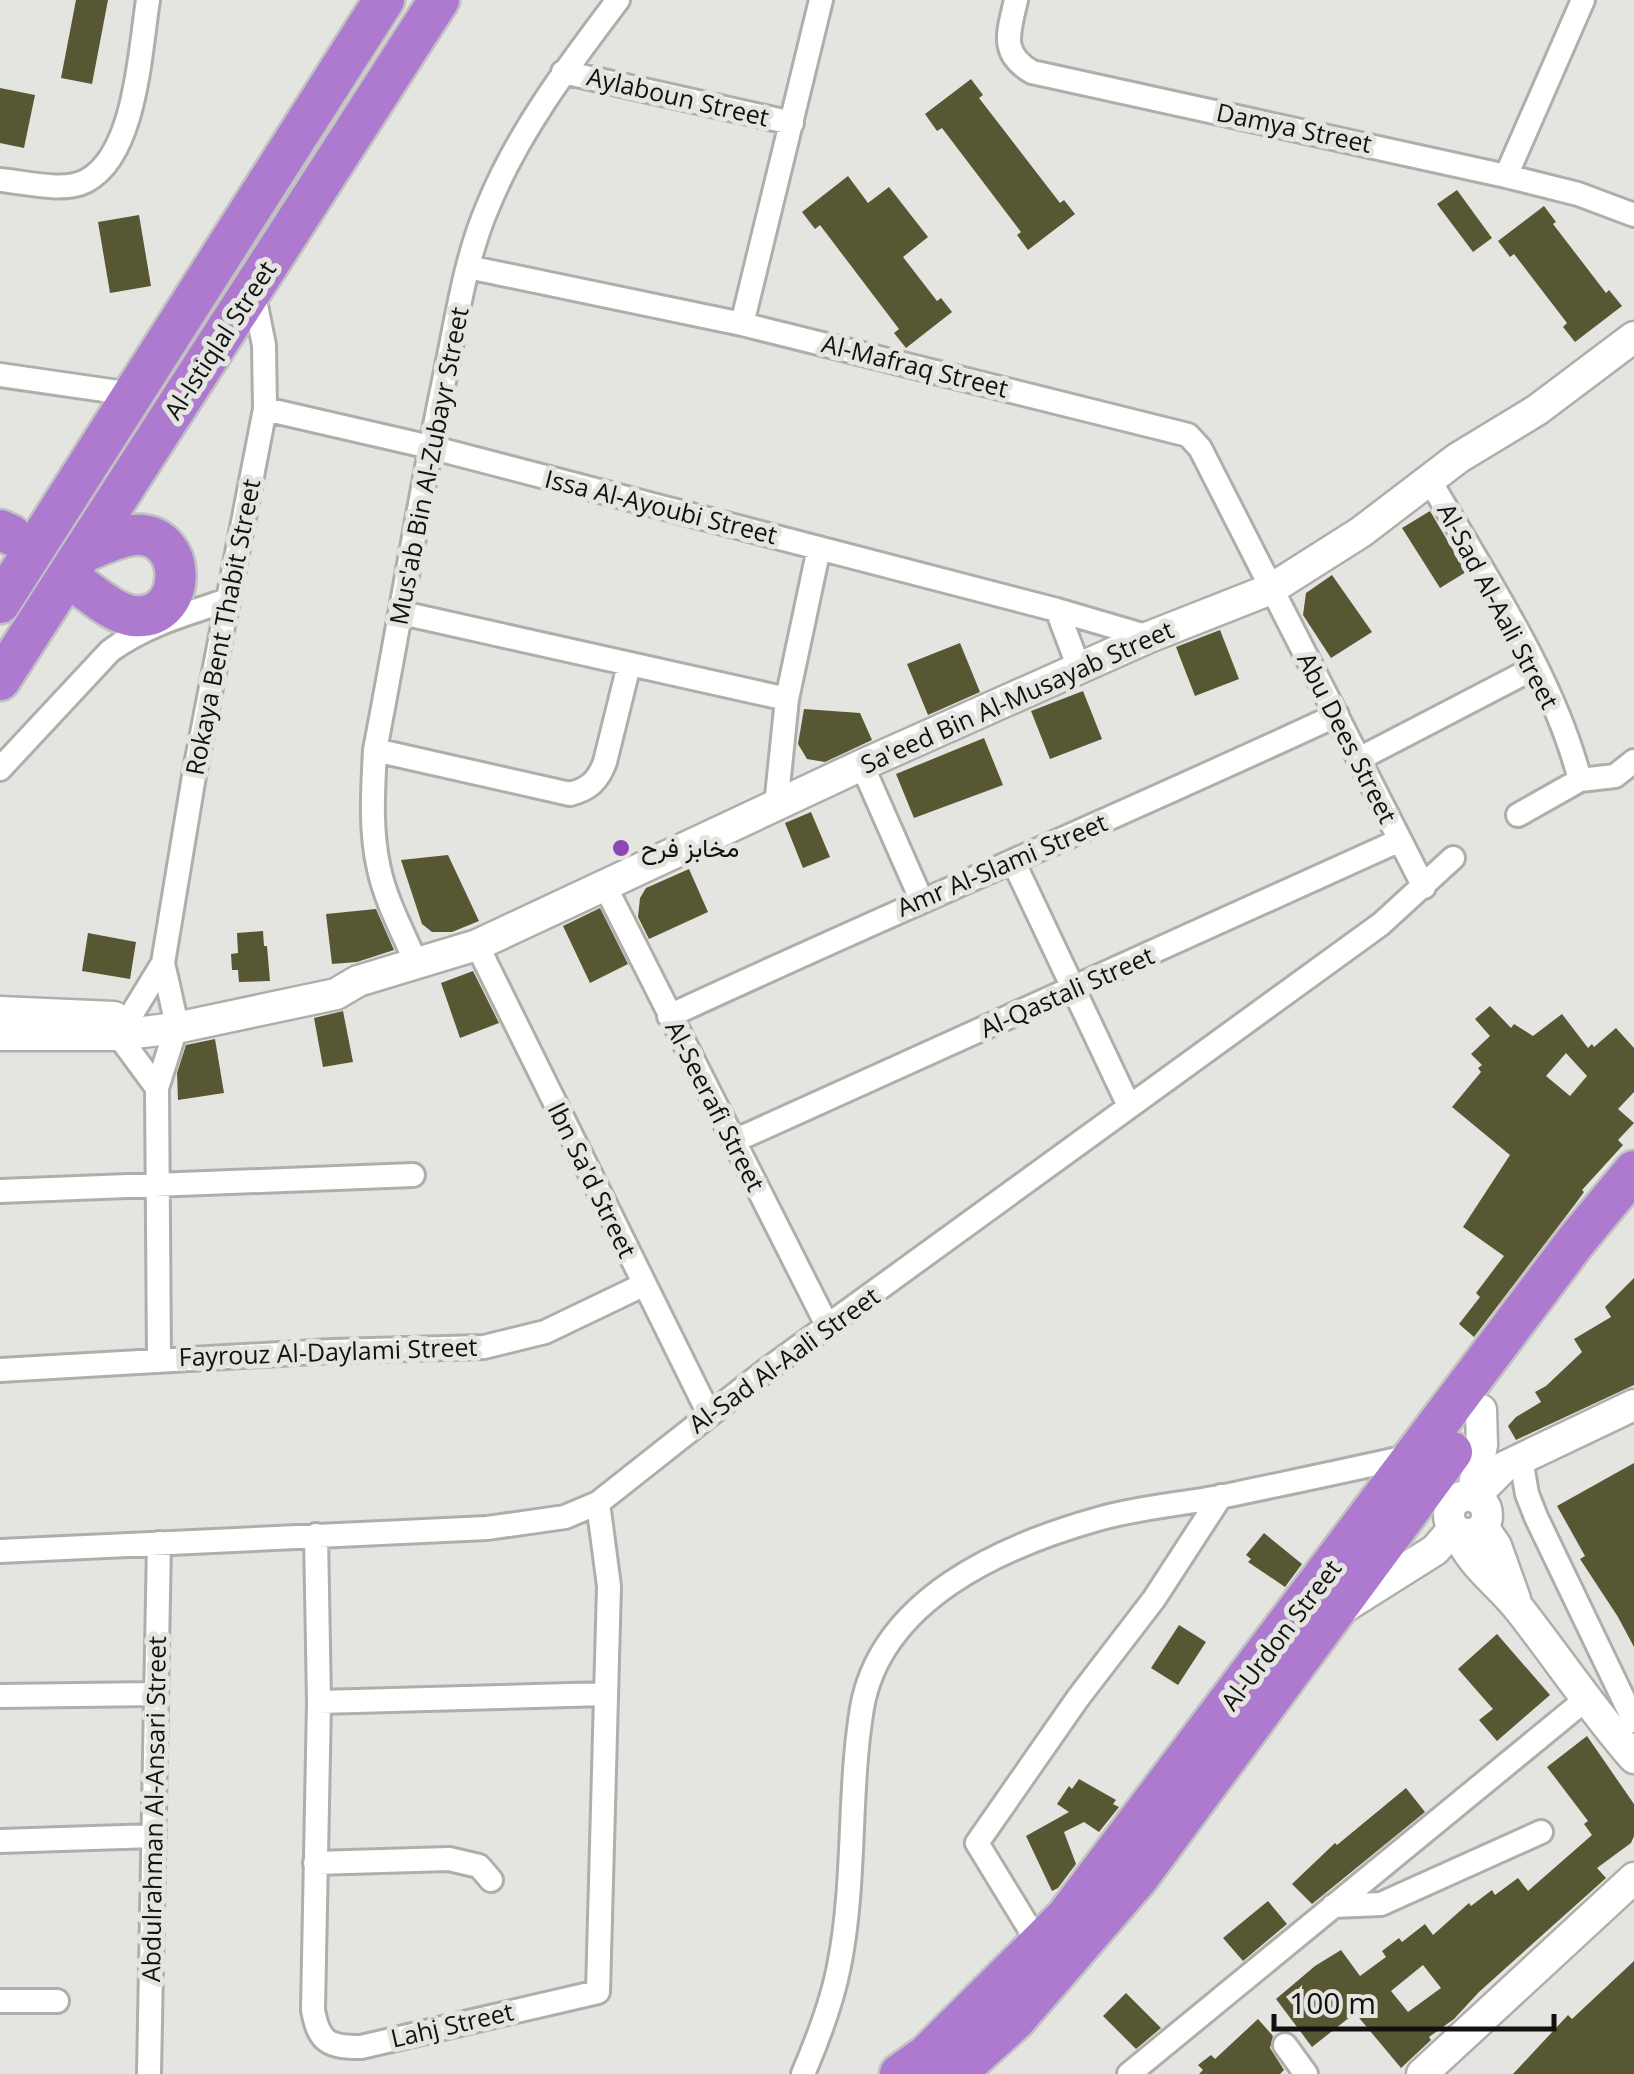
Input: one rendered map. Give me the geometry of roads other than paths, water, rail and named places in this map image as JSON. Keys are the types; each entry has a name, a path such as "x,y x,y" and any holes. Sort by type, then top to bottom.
{"highway":[{"name":"Al-Istiqlal Street","path":"0,603 384,0"},
{"name":"Al-Istiqlal Street","path":"0,680 80,568 438,0"},
{"name":"Al-Urdon Street","path":"903,2073 927,2056 1040,1946 1112,1857 1576,1241 1634,1171"},
{"name":"Al-Urdon Street","path":"955,2074 1015,2020 1138,1878 1336,1612 1634,1196"}],"street":[{"path":"0,180 60,186 84,182 107,164 121,138 130,106 148,0"},
{"name":"Mus'ab Bin Al-Zubayr Street","path":"417,964 379,871 373,836 374,750 430,448 468,268 486,210 501,176 563,72 618,0"},
{"path":"742,324 821,0"},
{"name":"Damya Street","path":"1016,0 1008,37 1011,53 1017,63 1032,72 1506,176 1578,194 1634,214"},
{"path":"1506,176 1583,0"},
{"name":"Aylaboun Street","path":"563,72 792,123"},
{"name":"Al-Mafraq Street","path":"468,268 742,324 1188,435 1200,448 1272,589"},
{"name":"Rokaya Bent Thabit Street","path":"175,1020 163,963 195,770 265,408 264,349 253,292"},
{"path":"219,343 232,336 245,336 264,349"},
{"name":"Sa'eed Bin Al-Musayab Street","path":"68,1026 124,1026 175,1020 336,994 358,981 477,945 862,765 1149,637 1272,589 1361,532 1458,458 1537,410 1634,337"},
{"path":"0,375 132,394"},
{"name":"Issa Al-Ayoubi Street","path":"265,408 819,548 1149,637"},
{"name":"Al-Sad Al-Aali Street","path":"1430,480 1536,667 1580,780"},
{"path":"776,806 787,699 819,548"},
{"name":"Abu Dees Street","path":"1272,589 1424,886"},
{"path":"0,769 120,644 155,625 228,600"},
{"path":"1056,610 1080,668"},
{"path":"402,613 787,699"},
{"path":"374,750 570,794 583,791 600,776 629,665"},
{"path":"1359,759 1536,667"},
{"name":"Amr Al-Slami Street","path":"668,1016 1337,715"},
{"path":"1518,816 1580,780 1615,776 1634,762"},
{"path":"862,765 921,899"},
{"name":"Al-Qastali Street","path":"734,1140 1398,841"},
{"name":"Al-Sad Al-Aali Street","path":"0,1551 532,1524 566,1517 598,1503 709,1414 1381,924 1453,858"},
{"path":"1014,862 1129,1106"},
{"name":"Al-Seerafi Street","path":"604,884 828,1328"},
{"name":"Ibn Sa'd Street","path":"477,945 709,1414"},
{"name":"Rokaya Bent Thabit Street","path":"124,1026 163,963"},
{"path":"0,1012 68,1026"},
{"path":"159,1359 157,1088 175,1020"},
{"path":"0,1035 68,1026"},
{"path":"124,1026 157,1088"},
{"path":"0,1191 413,1175"},
{"name":"Fayrouz Al-Daylami Street","path":"0,1370 159,1359 484,1347 545,1332 644,1285"},
{"path":"1336,1612 1435,1550 1471,1515 1497,1471 1526,1461 1634,1405"},
{"path":"1481,1410 1482,1445 1471,1515 1478,1566 1518,1607 1585,1700 1634,1758"},
{"path":"803,2074 829,2007 842,1952 862,1709 869,1680 906,1620 929,1596 1026,1545 1097,1519 1415,1455"},
{"path":"1526,1461 1536,1517 1634,1721"},
{"path":"1040,1946 977,1843 1078,1698 1154,1599 1222,1496"},
{"name":"Lahj Street","path":"316,1535 320,1702 313,2010 316,2028 326,2041 361,2047 598,1992 609,1586 598,1503"},
{"name":"Abdulrahman Al-Ansari Street","path":"150,2074 159,1543"},
{"path":"0,1696 154,1694"},
{"path":"320,1702 604,1694"},
{"path":"1129,2074 1585,1700"},
{"path":"1332,1906 1381,1904 1541,1832"},
{"path":"0,1840 154,1836"},
{"path":"315,1863 449,1859 479,1866 492,1880"},
{"path":"1422,2074 1634,1878"},
{"path":"0,2001 57,2001"},
{"path":"1285,2045 1306,2074"}],"place":[{"name":"مخابز فرح","path":"621,848"}]}
